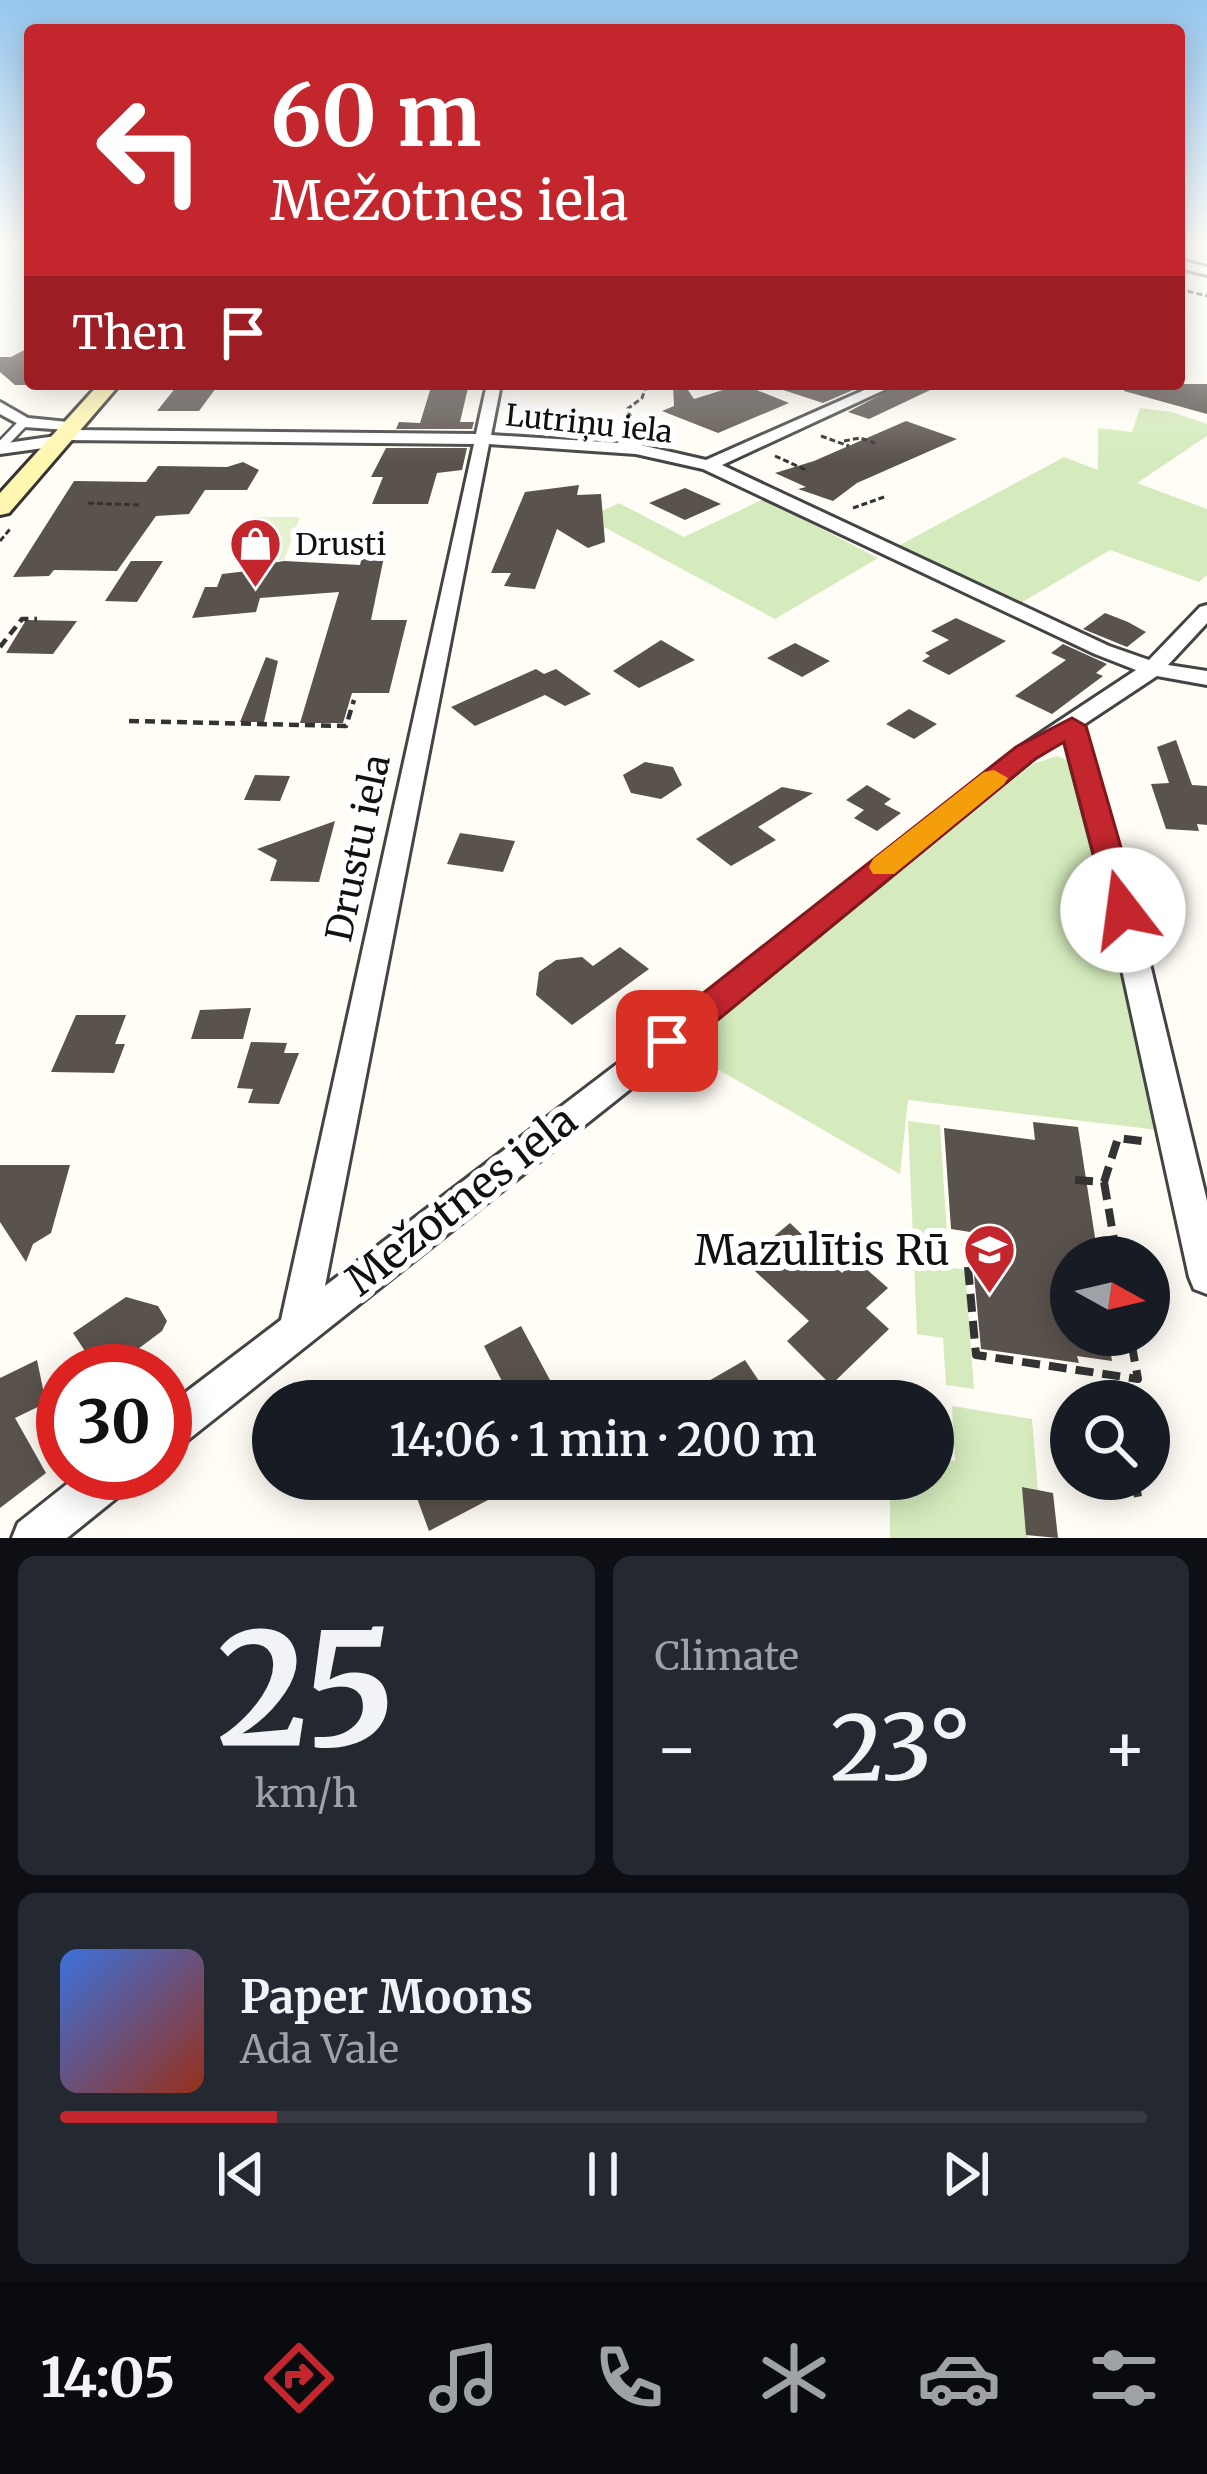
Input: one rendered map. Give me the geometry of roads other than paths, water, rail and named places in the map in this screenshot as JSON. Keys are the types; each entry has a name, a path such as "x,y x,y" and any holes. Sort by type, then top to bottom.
{"main road":[{"path":"0,508 104,390"}],"street":[{"name":"Drustu iela","path":"298,1328 493,390"},
{"path":"708,464 877,390"},
{"path":"0,407 25,422 64,434"},
{"path":"3,442 64,434"},
{"name":"Lutriņu iela","path":"64,434 481,440 636,449 708,464 1153,669 1207,678"},
{"name":"Mežotnes iela","path":"192,1412 632,1070 1025,753 1153,669 1207,611"},
{"path":"1072,726 1123,910 1207,1277"},
{"path":"33,1538 80,1500"}],"lane":[{"path":"3,442 25,422"}],"place":[{"name":"Drusti","path":"256,590"},
{"name":"Mazulītis Rū","path":"989,1296"}]}
